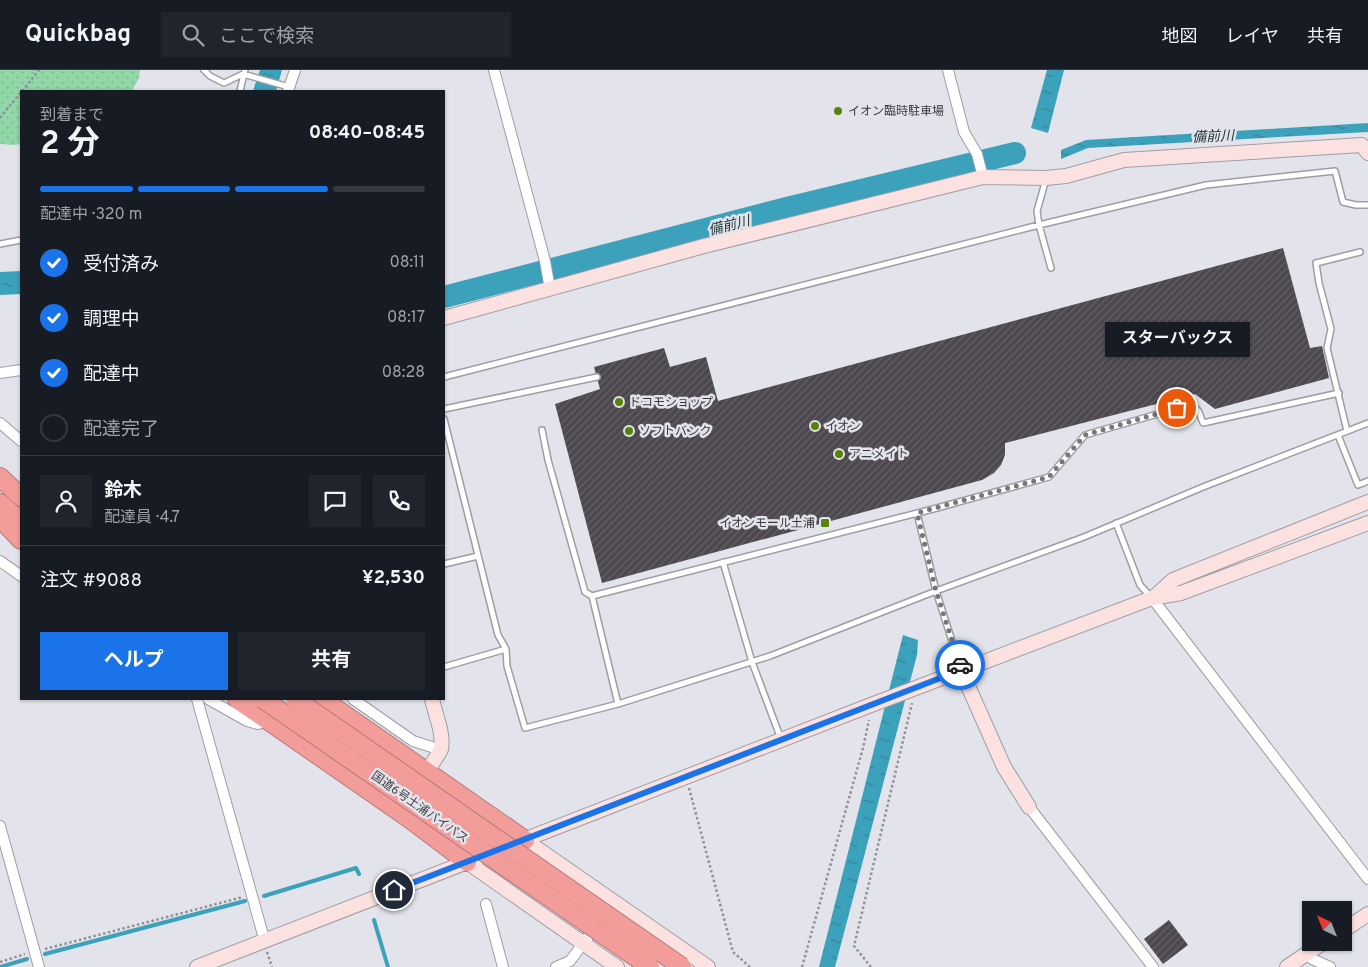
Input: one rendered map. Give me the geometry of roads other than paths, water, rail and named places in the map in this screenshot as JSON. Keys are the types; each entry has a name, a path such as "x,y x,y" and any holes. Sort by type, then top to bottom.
{"highway":[{"path":"0,468 20,482"},
{"path":"0,477 20,495"},
{"path":"0,503 20,521"},
{"path":"0,518 20,539"},
{"path":"238,700 410,819 467,862"},
{"name":"国道6号土浦バイパス","path":"265,700 650,967"},
{"name":"国道6号土浦バイパス","path":"296,700 682,967"},
{"path":"323,700 525,840"}],"street":[{"path":"286,87 295,70"},
{"path":"494,70 545,261 549,283"},
{"path":"948,70 964,132 977,154 982,172"},
{"path":"445,318 549,283 704,246 982,172 1046,178 1066,176 1124,160 1362,145 1368,153"},
{"path":"0,373 20,370"},
{"path":"0,423 20,441"},
{"path":"1152,598 1172,580 1368,502"},
{"path":"197,967 961,670 1152,598 1181,593 1368,523"},
{"path":"0,561 20,575"},
{"path":"1152,598 1368,879"},
{"path":"961,670 1004,767 1029,807 1153,967"},
{"path":"197,700 265,942"},
{"path":"210,700 247,721 258,724 269,721"},
{"path":"354,700 413,741 441,750"},
{"path":"410,819 407,806 412,791 441,750 440,732 432,700"},
{"path":"0,826 39,967"},
{"path":"525,840 708,967"},
{"path":"467,862 617,967"},
{"path":"556,967 570,961 614,902"},
{"path":"486,904 503,967"},
{"path":"1352,925 1368,914"},
{"path":"1287,967 1311,951"},
{"path":"1307,954 1312,959 1330,967"}],"lane":[{"path":"204,70 210,76 224,83 244,72 286,87"},
{"path":"240,90 244,72"},
{"path":"445,377 1039,225 1206,185 1335,171 1343,202 1368,205"},
{"path":"1046,178 1037,210 1039,225 1052,268"},
{"path":"0,244 20,240"},
{"path":"1347,431 1327,348 1331,329 1319,283 1316,263 1360,252"},
{"path":"445,409 597,377"},
{"path":"542,430 548,460 585,592 592,596 917,513 1049,477 1085,435 1192,404 1199,412 1203,423 1338,393"},
{"path":"445,423 498,635 506,649 507,666 525,728 618,704 752,662 936,591 1084,537 1211,484 1368,423"},
{"path":"1338,434 1358,485 1368,481"},
{"path":"917,513 936,591 961,670"},
{"path":"1116,523 1140,585 1152,598"},
{"path":"445,564 478,556"},
{"path":"723,562 752,662 781,740"},
{"path":"592,596 618,704"},
{"path":"445,668 506,649"}],"water":[{"path":"260,70 282,70 276,90 253,90"},
{"path":"1047,70 1064,70 1048,133 1031,128"},
{"path":"1368,123 1368,132 1088,148 1061,159 1061,150 1086,140"},
{"path":"20,271 20,294 0,295 0,272"},
{"path":"903,635 918,640 917,655 835,967 819,967"}],"waterway":[{"name":"備前川","path":"445,297 787,208 1015,153"},
{"path":"264,896 356,868 359,874"},
{"path":"45,954 245,901"},
{"path":"374,920 388,967"},
{"path":"0,967 27,959"}],"place":[{"name":"イオン臨時駐車場","path":"838,111"},
{"name":"ドコモショップ","path":"619,402"},
{"name":"スターバックス","path":"1177,408"},
{"name":"イオン","path":"815,426"},
{"name":"ソフトバンク","path":"629,431"},
{"name":"アニメイト","path":"839,454"},
{"name":"イオンモール土浦","path":"825,523"}]}
